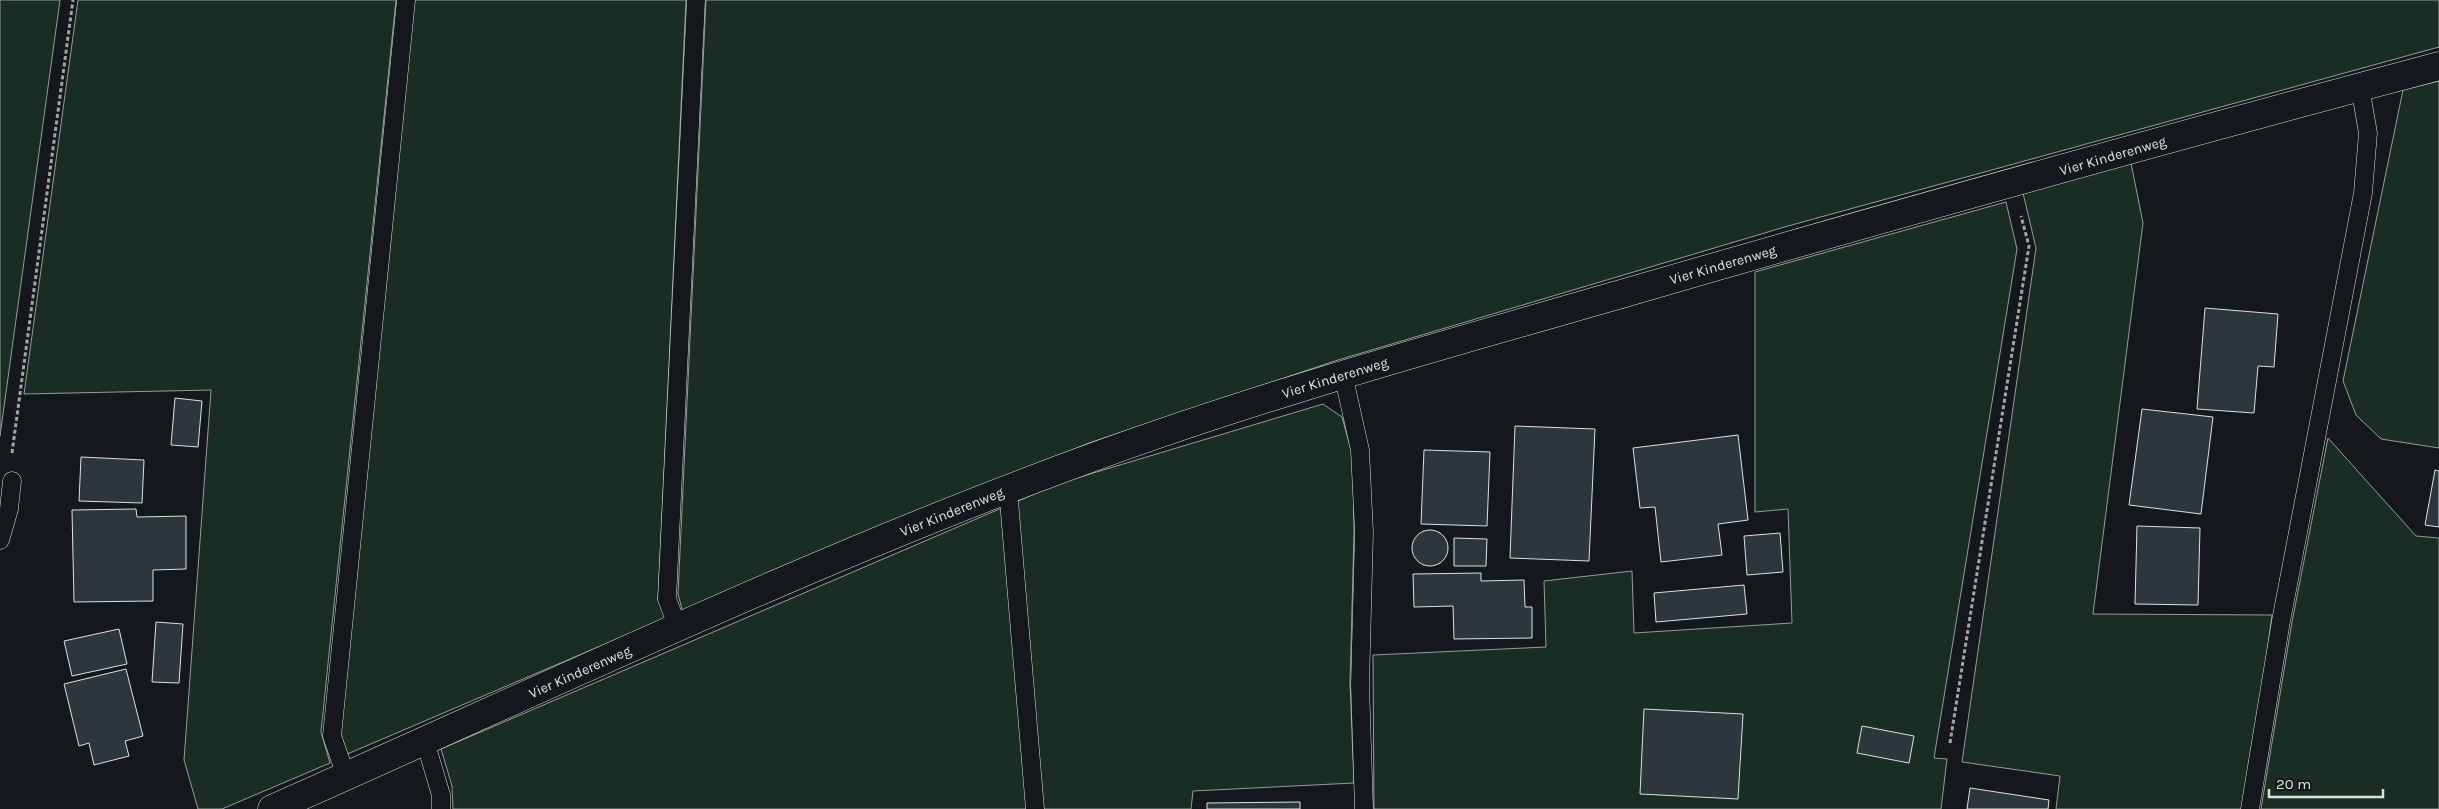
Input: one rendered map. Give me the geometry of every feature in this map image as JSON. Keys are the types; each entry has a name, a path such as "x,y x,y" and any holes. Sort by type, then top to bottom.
{"street":[{"name":"Vier Kinderenweg","path":"272,809 678,628 952,511 1102,454 1343,374 1745,258 2439,66"}],"lane":[{"path":"346,776 332,736 406,0"},
{"path":"678,628 667,598 696,0"},
{"path":"2250,809 2281,621 2363,193 2368,133 2360,87"},
{"path":"1343,374 1360,450 1364,532 1360,685 1364,809"},
{"path":"0,540 9,509 12,481"},
{"path":"1008,489 1035,809"},
{"path":"425,741 441,795 441,809"}],"path":[{"path":"12,481 11,457 72,0"},
{"path":"1950,743 2029,246 2013,184"}],"green space":[{"path":"0,0 60,0 0,436"},
{"path":"78,0 396,0 321,732 330,763 222,809 198,809 184,760 211,390 24,394"},
{"path":"414,0 686,0 658,599 666,618 345,755 340,735"},
{"path":"706,0 2439,0 2439,47 1788,226 1338,360 1089,443 683,613 678,594"},
{"path":"2439,81 2439,448 2381,439 2356,415 2343,381 2403,90"},
{"path":"2131,163 2143,223 2093,614 2272,615 2246,809 2056,809 2060,776 1962,762 2036,248 2023,193"},
{"path":"2006,202 2017,249 1934,758 1947,759 1941,809 1374,809 1373,655 1546,647 1544,581 1632,571 1634,633 1792,623 1788,509 1755,512 1755,272"},
{"path":"1323,404 1342,417 1353,457 1354,532 1350,683 1354,783 1193,791 1191,809 453,809 452,786 441,749 1060,483"},
{"path":"2328,438 2416,536 2439,538 2439,809 2261,809 2292,622"}],"building":[{"path":"2205,308 2278,314 2274,367 2258,366 2254,413 2197,409"},
{"path":"175,398 202,401 198,447 171,445"},
{"path":"2142,409 2213,417 2201,514 2129,505"},
{"path":"1515,426 1595,429 1589,561 1510,558"},
{"path":"1738,435 1748,520 1718,524 1722,555 1661,562 1655,507 1640,508 1633,448"},
{"path":"1424,450 1490,452 1487,526 1421,524"},
{"path":"81,457 144,460 142,503 79,501"},
{"path":"2435,470 2439,471 2439,527 2425,525"},
{"path":"136,509 137,517 186,516 186,569 153,570 153,601 74,602 72,510"},
{"path":"2137,526 2200,528 2198,605 2135,604"},
{"path":"1430,530 1442,536 1448,548 1442,560 1430,566 1418,560 1412,548 1418,536"},
{"path":"1780,533 1783,572 1747,575 1744,536"},
{"path":"1454,538 1487,539 1486,566 1454,566"},
{"path":"1481,573 1481,581 1524,580 1525,607 1532,607 1532,638 1454,639 1453,606 1414,607 1413,574"},
{"path":"1744,585 1747,614 1656,622 1654,593"},
{"path":"156,622 183,624 179,683 152,682"},
{"path":"119,629 127,664 72,676 64,641"},
{"path":"126,669 143,736 125,741 129,756 94,765 89,743 79,746 64,684"},
{"path":"1644,709 1743,714 1738,799 1640,794"},
{"path":"1862,726 1914,736 1909,763 1857,753"},
{"path":"1970,788 2049,800 2048,809 1967,809"},
{"path":"1300,802 1300,809 1207,809 1207,803"}]}
